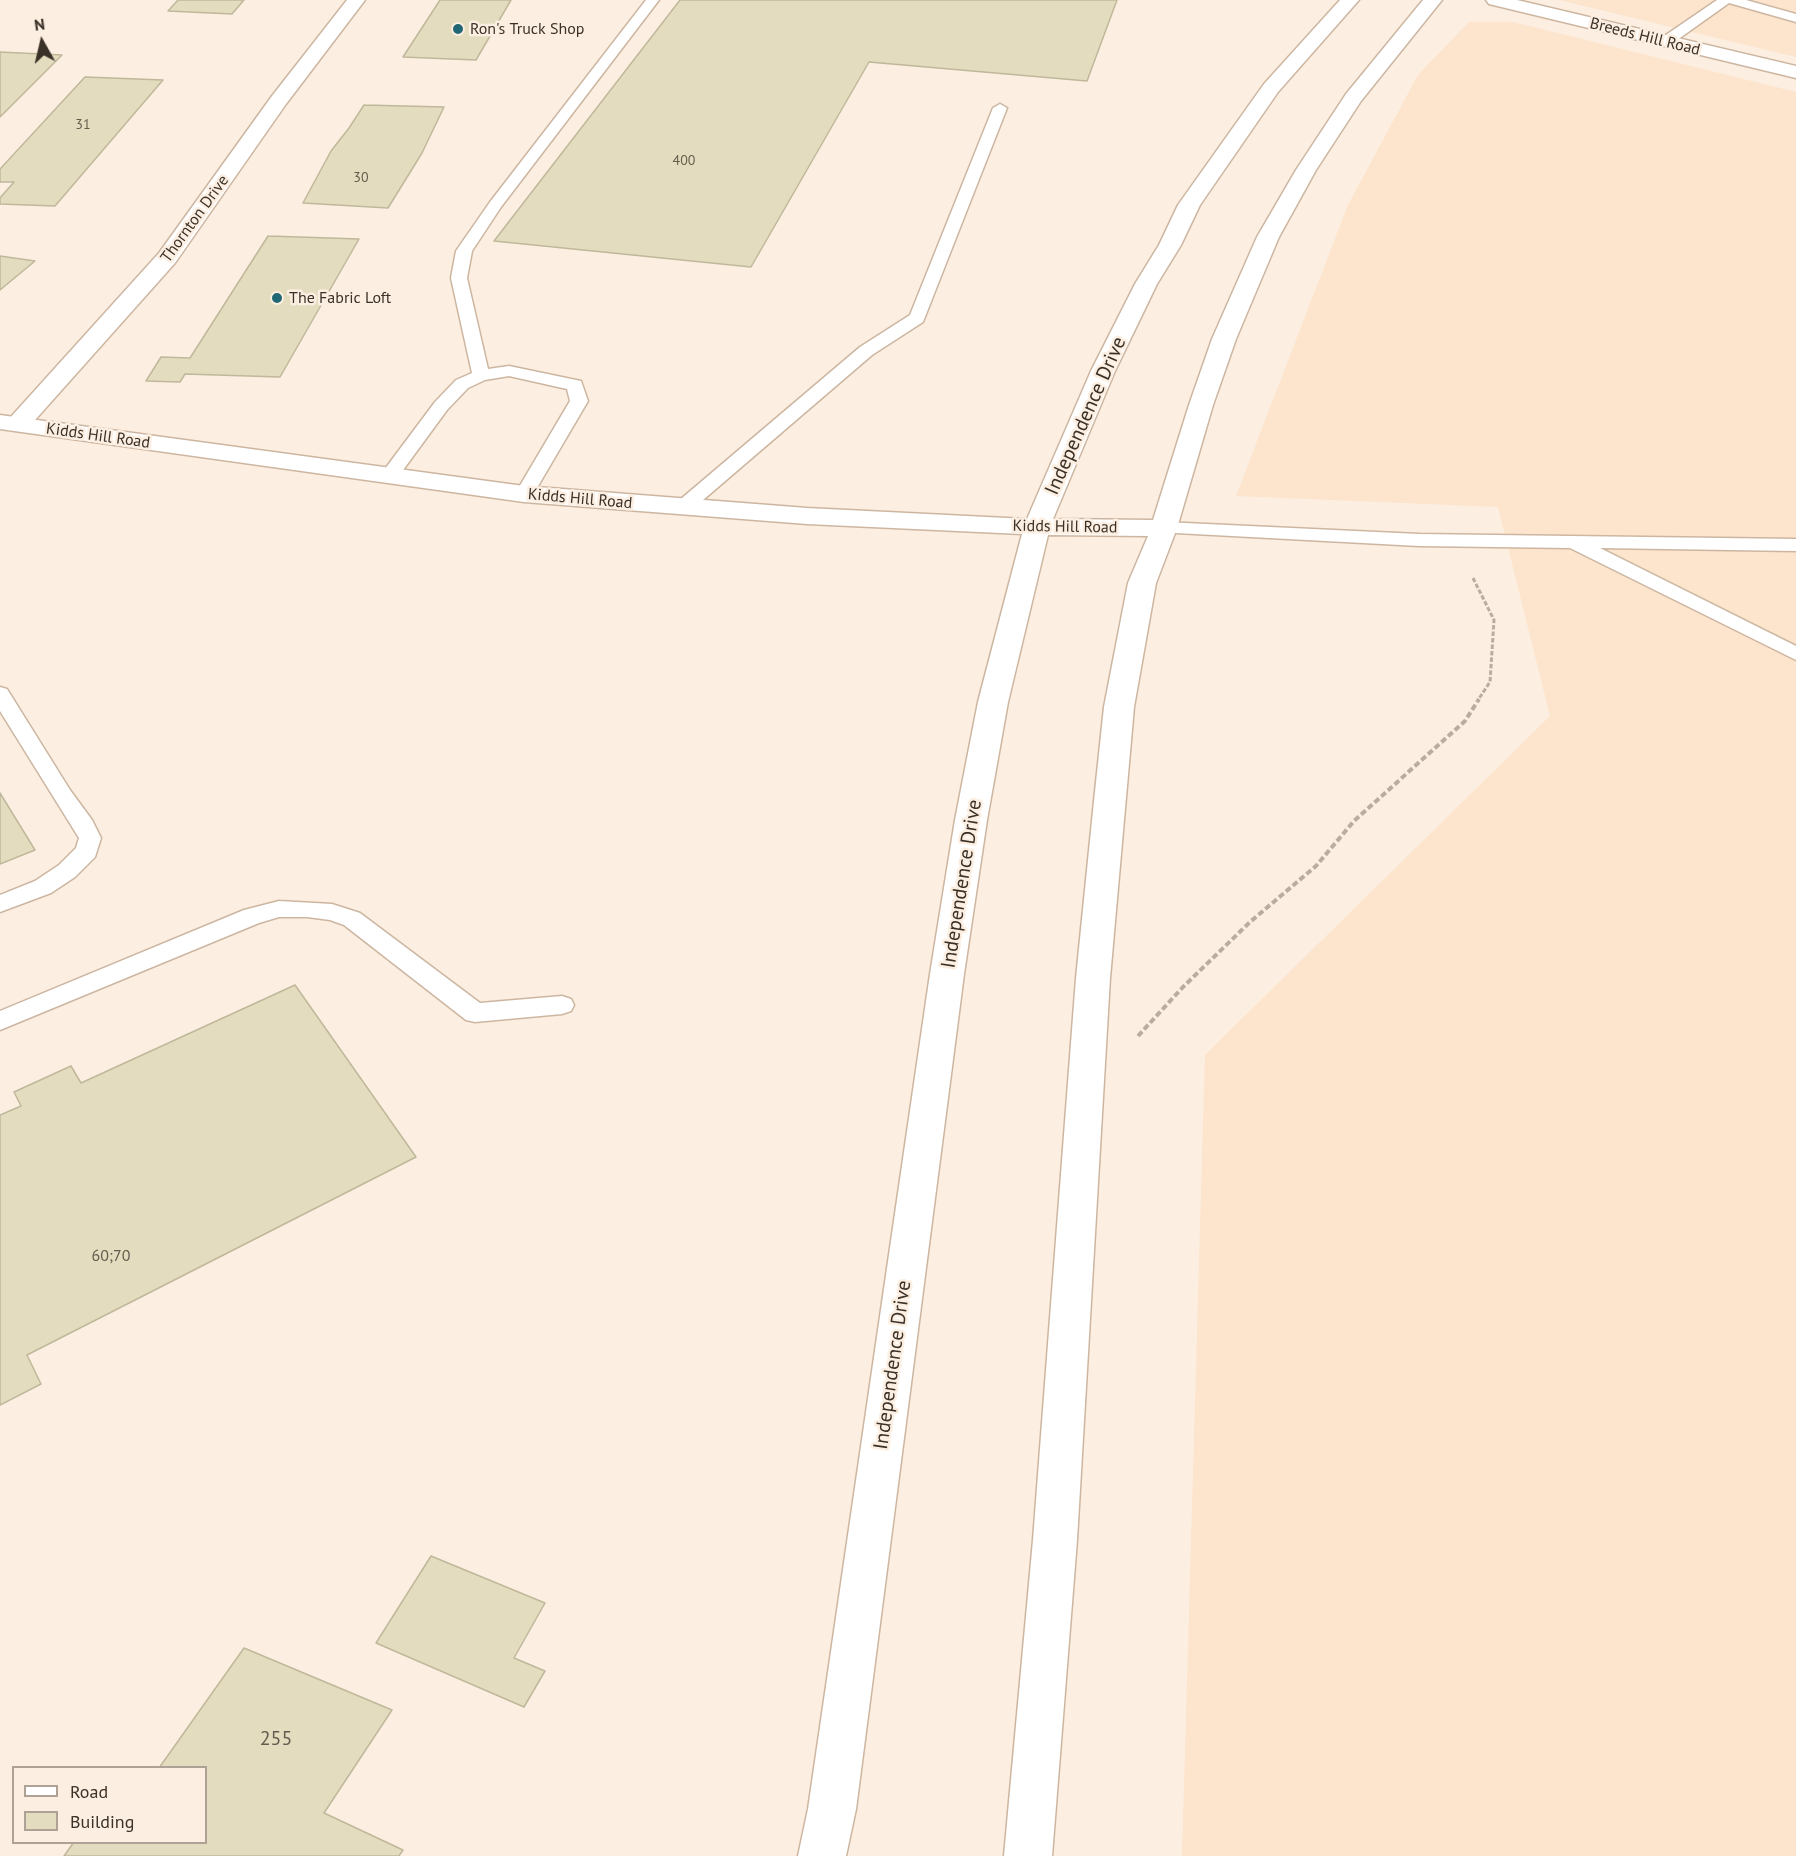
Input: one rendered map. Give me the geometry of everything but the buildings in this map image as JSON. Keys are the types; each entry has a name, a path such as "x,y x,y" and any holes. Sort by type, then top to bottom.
{"street":[{"name":"Thornton Drive","path":"9,423 167,258 279,100 356,0"},
{"name":"Independence Drive","path":"822,1856 832,1809 947,974 971,820 993,702 1037,527 1103,371 1146,284 1190,205 1271,88 1350,0"},
{"path":"1028,1856 1055,1540 1093,978 1119,707 1142,583 1164,528 1200,405 1224,339 1268,237 1312,160 1353,98 1411,24 1433,0"},
{"name":"Breeds Hill Road","path":"1495,0 1796,72"},
{"name":"Kidds Hill Road","path":"9,423 524,494 682,508 1037,527 1164,528"}],"lane":[{"path":"481,375 459,278 464,251 495,205 653,0"},
{"path":"1665,42 1725,0"},
{"path":"1732,0 1796,18"},
{"path":"682,508 866,351 917,318 1000,108"},
{"path":"388,477 441,406 462,384 481,375 509,371 575,385 579,401 524,494"},
{"path":"1164,528 1419,540 1796,545"},
{"path":"1572,542 1796,654"},
{"path":"0,694 62,795 84,825 90,838 87,851 67,871 43,887 0,904"},
{"path":"0,1021 252,916 289,909 332,912 352,919 475,1013 562,1005"}],"path":[{"path":"1137,1037 1183,987 1250,922 1316,866 1354,821 1465,721 1491,682 1494,620 1481,592 1469,569 1419,540"}],"shaded area":[{"path":"1559,0 1796,0 1796,57"},
{"path":"1469,22 1513,22 1796,92 1796,1856 1182,1856 1205,1055 1550,716 1498,507 1236,496 1348,205 1418,75"}],"place":[{"name":"Ron's Truck Shop","path":"458,29"},
{"name":"The Fabric Loft","path":"277,298"}]}
